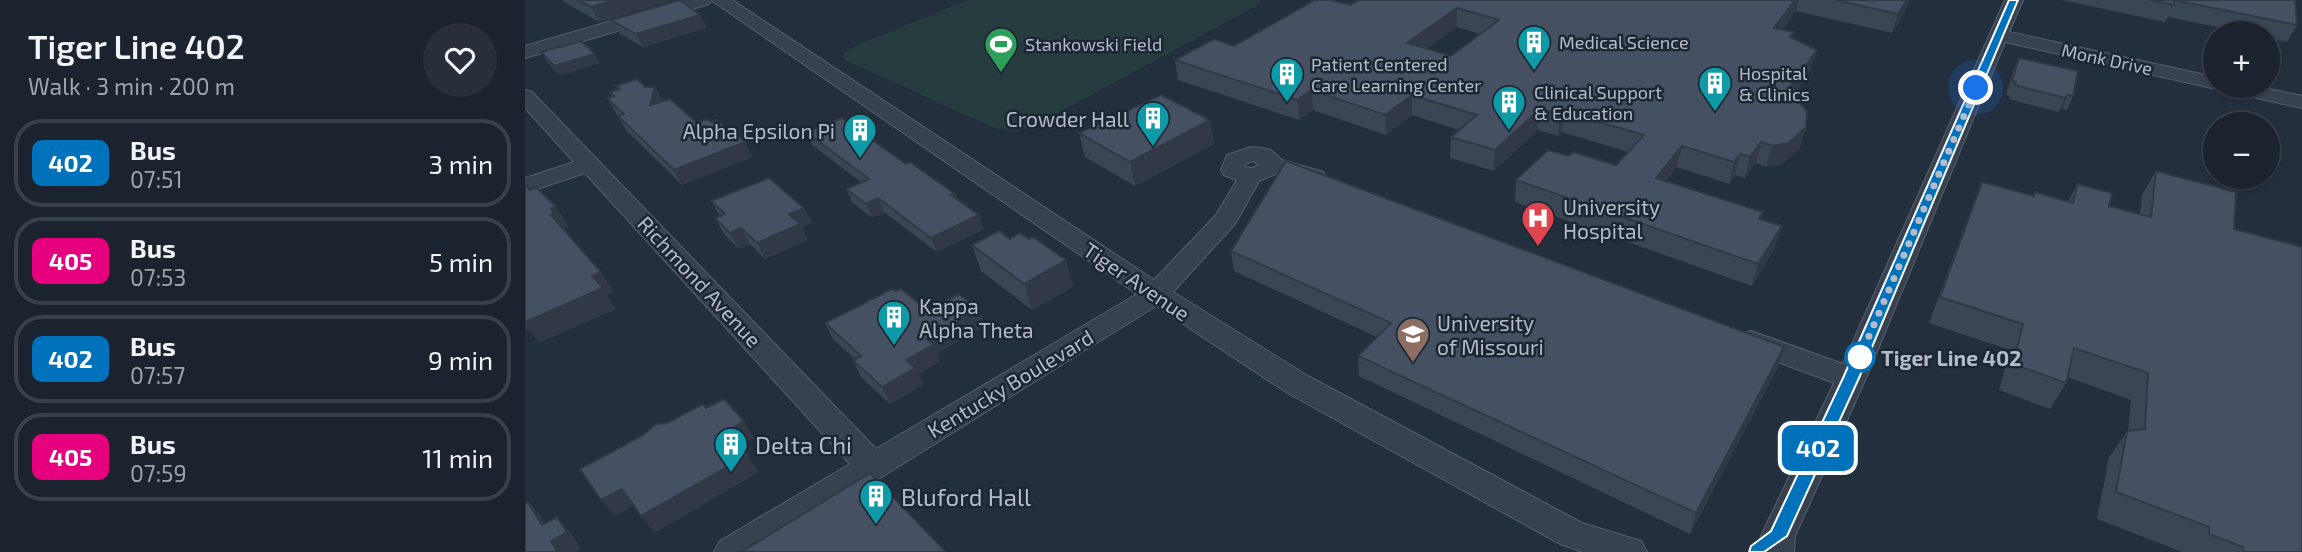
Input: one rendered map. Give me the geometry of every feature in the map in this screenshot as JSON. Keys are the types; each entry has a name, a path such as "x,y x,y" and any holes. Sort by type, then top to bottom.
{"street":[{"path":"525,52 703,0"},
{"name":"Tiger Avenue","path":"720,0 1156,294 1297,384 1581,543 1629,552"},
{"path":"1771,547 1851,378 2014,0"},
{"name":"Monk Drive","path":"1998,35 2203,80"},
{"name":"Richmond Avenue","path":"525,96 873,467"},
{"path":"2280,97 2302,102"},
{"path":"525,187 590,164"},
{"name":"Kentucky Boulevard","path":"732,552 1156,294 1226,219 1261,170 1293,169 1333,184"},
{"path":"1727,331 1851,378"}],"green space":[{"name":"Stankowski Field","path":"968,0 1261,0 1256,6 1034,126 1016,131 994,128 843,59 844,54 853,47"}],"building":[{"path":"578,0 615,0 591,7"},
{"path":"680,0 700,15 636,34 611,20"},
{"path":"1315,0 1331,0 1350,5 1359,0 1795,0 1774,28 1794,32 1790,37 1817,50 1790,87 1799,90 1794,97 1807,111 1806,127 1789,143 1772,146 1761,142 1750,157 1740,154 1734,162 1682,146 1656,178 1763,212 1759,219 1782,226 1758,264 1516,180 1548,150 1568,156 1573,152 1616,165 1644,135 1565,112 1560,115 1540,109 1495,150 1451,137 1477,115 1412,95 1385,115 1312,90 1297,100 1175,60 1214,39 1234,46","holes":["1457,8 1499,20 1451,56 1407,43"]},
{"path":"1835,0 1907,0 1898,14"},
{"path":"2149,0 2174,0 2174,5"},
{"path":"2174,0 2295,0 2297,25"},
{"path":"581,41 595,54 554,66 541,52"},
{"path":"2019,58 2078,71 2073,96 2068,95 2065,98 2015,85 2016,82 2012,81"},
{"path":"637,79 645,87 655,87 650,105 670,99 697,123 707,119 711,122 716,120 745,142 674,170 618,116 624,114 607,98 614,96 610,92 620,89 616,86"},
{"path":"1161,95 1210,120 1130,162 1079,133"},
{"path":"842,118 906,164 910,162 979,215 931,238 878,198 866,204 846,189 869,179 806,132"},
{"path":"1286,161 1784,347 1696,513 1358,356 1391,323 1231,251"},
{"path":"2156,171 2203,183 2203,189 2236,192 2234,229 2302,247 2302,552 2243,552 2243,547 2209,534 2209,527 2116,492 2127,431 2145,429 2148,373 2074,348 2066,383 2013,364 2023,324 1940,297 1982,182 2034,196 2035,192 2073,203 2077,184 2112,193 2109,206 2151,217"},
{"path":"769,178 804,208 789,214 800,224 757,243 741,228 730,233 715,218 725,214 711,201"},
{"path":"525,185 530,190 536,187 556,207 551,209 554,214 551,215 601,272 592,276 603,288 525,322"},
{"path":"999,231 1010,239 1020,233 1029,239 1033,237 1066,260 1024,284 972,245"},
{"name":"Kappa Alpha Theta","path":"892,289 901,289 928,311 959,294 979,309 926,339 934,345 906,360 915,368 882,387 853,360 861,356 825,323"},
{"path":"724,399 744,421 727,431 748,455 641,516 622,489 601,500 580,469 643,435 656,424 667,423 703,404 706,408"},
{"path":"870,473 946,552 741,552"},
{"path":"528,502 542,525 557,517 567,532 551,541 558,552 525,552 525,504"}],"bus line":[{"name":"402","path":"1758,552 1778,536 1851,378 2014,0"}],"place":[{"name":"Medical Science","path":"1534,72"},
{"name":"Stankowski Field","path":"1001,74"},
{"name":"Patient Centered Care Learning Center","path":"1287,104"},
{"name":"Hospital & Clinics","path":"1715,113"},
{"name":"Clinical Support & Education","path":"1509,132"},
{"name":"Crowder Hall","path":"1153,148"},
{"name":"Alpha Epsilon Pi","path":"860,160"},
{"name":"University Hospital","path":"1538,248"},
{"name":"Kappa Alpha Theta","path":"894,347"},
{"name":"Tiger Line 402","path":"1860,357"},
{"name":"University of Missouri","path":"1413,364"},
{"name":"Delta Chi","path":"731,474"},
{"name":"Bluford Hall","path":"876,526"}],"route":[{"path":"1860,357 1857,364 1976,88"}]}
